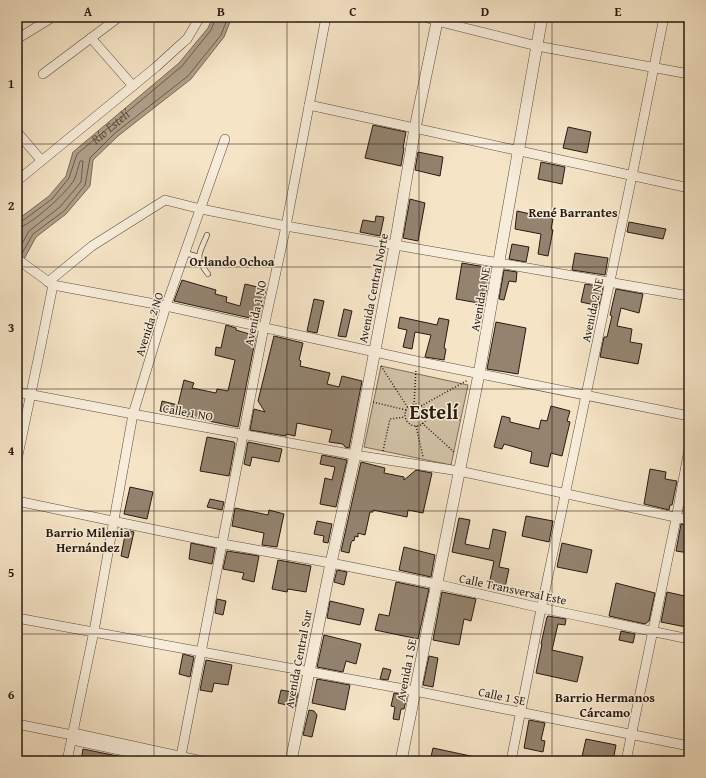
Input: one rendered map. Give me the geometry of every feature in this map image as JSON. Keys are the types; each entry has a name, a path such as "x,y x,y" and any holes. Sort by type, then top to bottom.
{"street":[{"path":"17,39 53,17"},
{"path":"43,74 119,17"},
{"path":"17,181 156,67 187,39 200,17"},
{"name":"Avenida 1 NO","path":"178,760 223,544 243,434 286,226 326,17"},
{"path":"425,17 438,19 537,46 689,74"},
{"name":"Avenida 1 NE","path":"436,584 479,374 542,17"},
{"name":"Avenida 2 NE","path":"511,761 541,608 664,17"},
{"name":"Avenida Central Norte","path":"331,563 365,400 395,245 415,128 438,19"},
{"path":"91,38 133,86"},
{"path":"309,105 689,188"},
{"path":"17,132 41,160"},
{"name":"Avenida 2 NO","path":"67,761 94,631 133,414 166,306 226,139"},
{"path":"17,460 31,395 50,284 92,246 163,200 286,226 689,296"},
{"path":"20,261 50,284 166,306 416,361 689,416"},
{"name":"Calle 1 NO","path":"17,392 354,455 382,458 459,471 689,520"},
{"path":"626,761 689,449"},
{"name":"Calle Transversal Este","path":"17,501 223,544 331,563 436,584 689,639"},
{"name":"Avenida Central Sur","path":"291,761 331,563"},
{"name":"Avenida 1 SE","path":"401,761 436,584"},
{"name":"Calle 1 SE","path":"17,618 415,691 689,746"},
{"path":"17,724 72,735 78,734 175,754 178,760 202,761"},
{"path":"72,735 77,742 171,761"}],"lane":[{"path":"207,235 199,257 200,264 208,274"},
{"path":"185,253 199,257"}],"path":[{"path":"414,405 416,361"},
{"path":"372,363 381,366 407,409 405,417 408,422 416,426"},
{"path":"420,406 479,374"},
{"path":"365,400 407,409 414,405 420,406 424,410 426,418 422,423 416,426"},
{"path":"426,415 470,421"},
{"path":"382,458 390,419 405,417"},
{"path":"422,423 462,459"},
{"path":"416,426 425,466"}],"shaded area":[{"path":"381,366 468,385 451,465 364,447"}],"water":[{"name":"Río Estelí","path":"213,17 232,17 224,37 191,79 118,136 93,160 90,186 66,214 36,237 17,272 17,220 49,196 66,176 73,152 179,63 208,28"}],"building":[{"path":"373,125 406,132 401,166 365,158"},
{"path":"568,127 591,132 587,153 563,148"},
{"path":"418,152 443,157 440,176 415,170"},
{"path":"541,162 565,167 562,184 538,179"},
{"path":"410,199 425,203 418,241 403,238"},
{"path":"517,211 553,219 551,229 553,230 548,256 538,254 541,234 515,229"},
{"path":"376,216 384,217 380,236 360,232 363,220 375,222"},
{"path":"629,222 666,229 663,239 627,232"},
{"path":"512,244 529,247 526,262 509,259"},
{"path":"575,253 608,258 605,275 572,270"},
{"path":"462,263 491,268 484,304 456,299"},
{"path":"504,270 517,272 516,282 509,281 504,300 499,299"},
{"path":"182,280 216,290 215,294 227,297 226,302 240,306 245,284 266,289 259,320 174,301"},
{"path":"585,284 603,287 599,306 581,302"},
{"path":"616,289 643,294 639,313 621,308 617,326 632,329 630,342 642,344 638,364 600,357 604,337 607,337 612,316 610,315"},
{"path":"314,299 324,301 317,333 307,331"},
{"path":"344,309 352,311 346,337 338,336"},
{"path":"400,317 437,325 439,318 449,320 444,348 446,349 444,360 425,357 431,335 415,332 412,349 403,347 407,330 398,328"},
{"path":"496,322 526,328 518,374 487,369"},
{"path":"226,325 236,328 236,330 256,336 238,427 160,411 162,401 178,405 184,380 194,383 192,388 216,393 217,389 228,391 235,360 215,355 216,347 221,348"},
{"path":"274,336 303,343 299,360 301,361 300,366 330,373 327,384 339,387 342,376 362,381 349,448 345,447 343,444 329,442 332,430 297,423 295,436 250,430 254,409 265,412 258,401"},
{"path":"551,406 570,411 567,421 570,422 562,456 551,453 548,467 530,463 532,452 504,444 502,449 494,447 502,416 510,418 510,422 539,429 541,420 547,421"},
{"path":"207,437 234,442 235,444 229,476 200,471"},
{"path":"248,442 282,449 279,462 252,457 250,466 244,464"},
{"path":"322,455 347,460 336,507 320,504 325,478 332,480 335,467 320,464"},
{"path":"361,462 385,468 384,473 404,477 404,480 416,470 432,473 423,513 408,510 407,517 373,510 373,512 370,512 365,535 358,533 358,537 355,536 354,541 353,540 351,543 349,553 341,551"},
{"path":"650,469 666,472 665,479 677,481 672,505 670,505 669,510 644,504"},
{"path":"689,482 689,509 684,508"},
{"path":"130,487 153,492 147,519 124,514"},
{"path":"210,499 224,502 222,510 207,507"},
{"path":"235,508 268,515 269,510 284,514 277,547 262,545 264,533 232,526"},
{"path":"526,516 553,521 549,542 522,536"},
{"path":"459,518 470,520 465,544 489,549 493,529 506,532 499,567 509,569 504,592 488,589 494,561 452,552"},
{"path":"317,521 332,524 328,543 323,542 324,536 314,534"},
{"path":"681,524 689,526 689,553 676,551"},
{"path":"126,530 134,532 128,558 121,556"},
{"path":"191,543 215,548 212,564 189,559"},
{"path":"562,543 592,550 587,573 557,567"},
{"path":"404,547 435,555 431,577 399,570"},
{"path":"227,551 259,556 254,582 242,579 244,573 223,569"},
{"path":"278,560 311,566 306,592 288,589 287,592 272,589"},
{"path":"337,570 347,572 344,585 334,582"},
{"path":"396,582 429,589 418,639 375,630 379,614 389,616"},
{"path":"616,583 655,593 649,621 645,624 609,616"},
{"path":"442,592 476,599 471,621 464,619 459,645 433,640"},
{"path":"667,592 689,597 689,613 686,627 661,622"},
{"path":"217,599 226,601 223,615 215,613"},
{"path":"330,601 364,609 360,625 327,618"},
{"path":"548,616 566,619 565,625 558,624 552,650 583,657 577,682 536,673"},
{"path":"621,631 635,634 633,643 619,640"},
{"path":"324,635 361,644 356,664 346,661 343,672 317,667"},
{"path":"183,654 194,657 190,677 179,674"},
{"path":"429,656 438,658 433,687 423,685"},
{"path":"206,660 232,665 228,685 214,683 212,692 200,690"},
{"path":"383,668 391,670 388,680 380,679"},
{"path":"317,679 350,685 345,710 312,703"},
{"path":"281,690 298,693 295,707 278,703"},
{"path":"394,693 407,696 404,709 401,709 399,720 393,719 395,707 391,706"},
{"path":"309,710 314,711 317,715 312,737 303,735"},
{"path":"529,720 545,723 541,740 545,741 543,752 524,748"},
{"path":"586,739 616,745 613,761 581,761"},
{"path":"433,748 480,758 480,761 430,761"},
{"path":"83,749 132,759 131,761 81,761"}],"district":[{"name":"René Barrantes","path":"573,212"},
{"name":"Orlando Ochoa","path":"232,261"},
{"name":"Estelí","path":"434,411"},
{"name":"Barrio Milenia Hernández","path":"88,540"},
{"name":"Barrio Hermanos Cárcamo","path":"605,704"}]}
